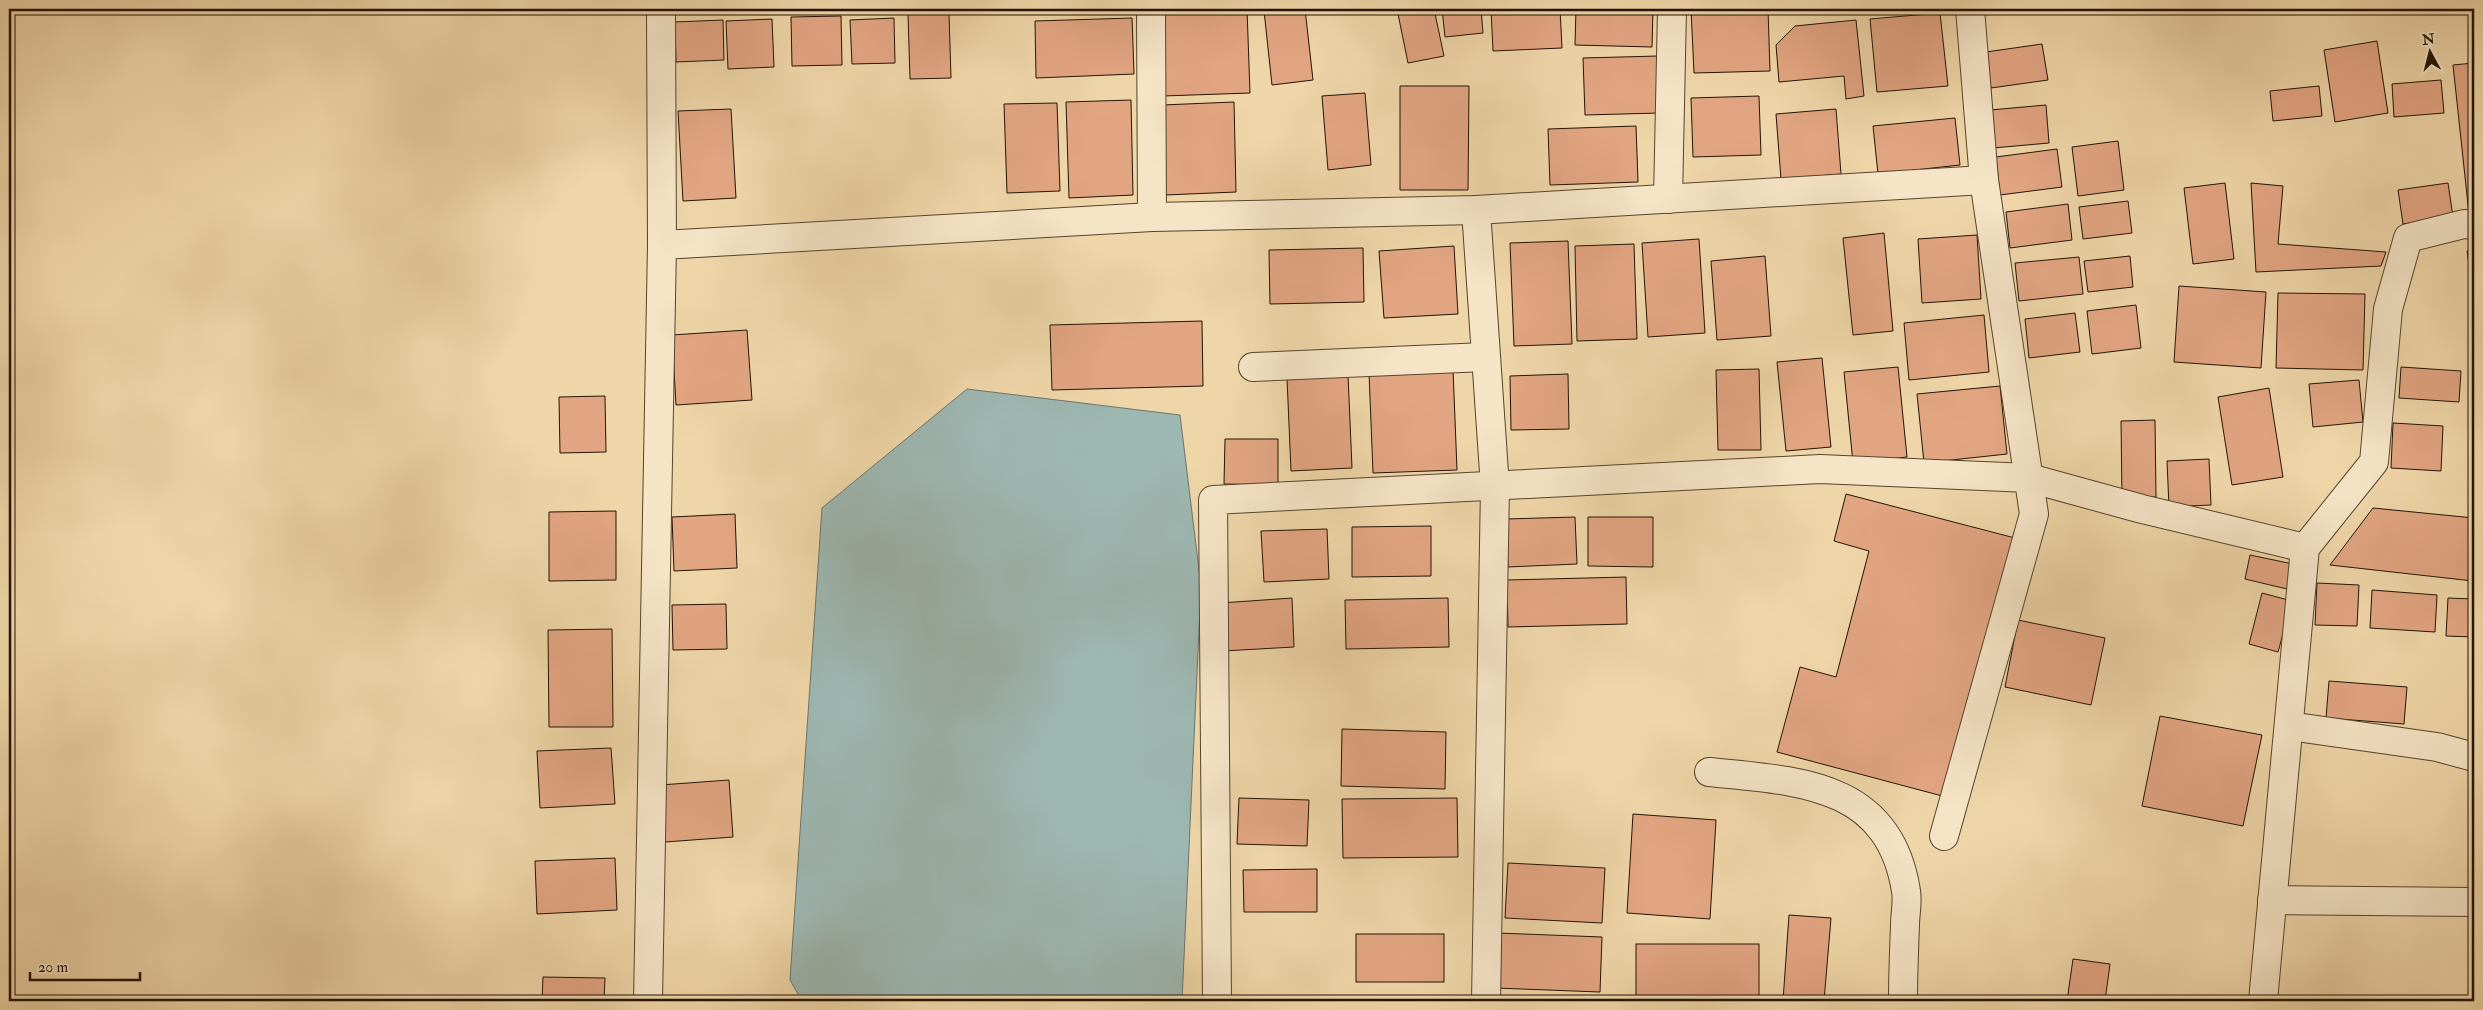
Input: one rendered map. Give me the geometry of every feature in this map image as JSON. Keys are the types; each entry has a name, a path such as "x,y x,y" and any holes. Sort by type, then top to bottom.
{"street":[{"path":"648,1001 662,245 661,9"},
{"path":"1152,9 1152,217"},
{"path":"1668,199 1672,9"},
{"path":"1944,836 2034,514 1984,180 1970,9"},
{"path":"662,245 1152,217 1476,210 1984,180"},
{"path":"1476,210 1495,487 1486,1001"},
{"path":"2263,1001 2305,548 2374,462 2388,309 2408,238 2464,224 2474,225"},
{"path":"1253,367 1485,357"},
{"path":"1217,1001 1213,500 1820,469 2029,478 2142,509 2305,548"},
{"path":"2289,726 2438,748 2474,757"},
{"path":"1709,772 1796,781 1824,790 1862,808 1894,848 1906,892 1902,1001"},
{"path":"2272,900 2474,902"}],"water":[{"path":"967,389 1180,415 1201,586 1182,1001 802,1001 790,980 822,508"}],"building":[{"path":"1161,9 1247,9 1250,93 1163,96"},
{"path":"1305,9 1313,80 1272,85 1264,11"},
{"path":"1397,9 1434,9 1444,56 1408,63"},
{"path":"1442,9 1481,9 1483,33 1445,37"},
{"path":"1491,9 1560,9 1562,48 1493,51"},
{"path":"1576,9 1653,9 1652,47 1575,45"},
{"path":"1691,9 1768,9 1770,71 1694,73"},
{"path":"949,13 951,78 910,79 908,14"},
{"path":"1940,13 1948,86 1877,92 1870,19"},
{"path":"841,16 842,65 792,66 791,17"},
{"path":"894,18 895,63 852,64 850,20"},
{"path":"1132,18 1134,74 1036,78 1035,21"},
{"path":"772,19 774,67 728,69 726,21"},
{"path":"723,20 724,60 676,62 675,22"},
{"path":"1856,20 1864,96 1846,99 1844,76 1779,82 1776,45 1795,26"},
{"path":"2377,41 2388,113 2335,122 2324,50"},
{"path":"2042,44 2048,80 1991,88 1986,52"},
{"path":"1658,56 1660,113 1585,115 1583,58"},
{"path":"2474,63 2474,214 2469,214 2453,65"},
{"path":"2441,80 2444,113 2394,117 2392,84"},
{"path":"1400,86 1469,86 1468,190 1400,190"},
{"path":"2319,86 2322,116 2273,121 2270,91"},
{"path":"1365,93 1371,165 1328,170 1322,96"},
{"path":"1759,96 1761,155 1693,157 1691,98"},
{"path":"1131,100 1133,195 1069,198 1066,102"},
{"path":"1234,102 1236,192 1165,195 1162,105"},
{"path":"1057,103 1060,191 1007,193 1004,104"},
{"path":"2046,105 2049,143 1993,148 1990,110"},
{"path":"731,109 736,198 683,201 678,111"},
{"path":"1836,109 1841,174 1781,179 1776,114"},
{"path":"1955,118 1960,165 1878,174 1873,126"},
{"path":"1636,126 1638,182 1550,185 1548,129"},
{"path":"2118,141 2124,190 2078,196 2072,147"},
{"path":"2057,149 2062,187 2000,195 1996,157"},
{"path":"2225,183 2234,259 2193,264 2184,188"},
{"path":"2251,183 2283,186 2278,244 2386,252 2381,266 2256,272"},
{"path":"2448,183 2453,217 2403,224 2398,190"},
{"path":"2128,201 2132,233 2083,239 2079,207"},
{"path":"2068,204 2072,240 2010,248 2006,212"},
{"path":"1884,233 1893,331 1853,335 1843,238"},
{"path":"1977,235 1981,299 1922,303 1918,239"},
{"path":"1699,239 1705,333 1648,337 1642,243"},
{"path":"1568,241 1572,344 1514,346 1510,243"},
{"path":"1634,244 1637,339 1577,341 1575,246"},
{"path":"1454,246 1458,314 1384,318 1379,251"},
{"path":"1363,248 1364,302 1270,304 1269,250"},
{"path":"2474,250 2474,297 2467,251"},
{"path":"1765,256 1771,336 1717,340 1711,261"},
{"path":"2130,256 2133,287 2088,292 2084,261"},
{"path":"2079,257 2083,294 2019,301 2015,263"},
{"path":"2179,286 2266,292 2261,368 2174,362"},
{"path":"2278,293 2365,294 2363,370 2276,368"},
{"path":"2136,305 2141,348 2092,354 2087,311"},
{"path":"2075,313 2080,352 2029,358 2025,319"},
{"path":"1984,315 1989,372 1909,380 1904,323"},
{"path":"1202,321 1203,386 1052,390 1050,325"},
{"path":"747,330 752,400 676,405 672,335"},
{"path":"1822,358 1831,447 1786,451 1777,362"},
{"path":"1898,367 1907,457 1853,463 1844,372"},
{"path":"2401,367 2461,371 2459,402 2399,398"},
{"path":"1453,369 1457,470 1373,473 1369,373"},
{"path":"1759,369 1761,450 1718,450 1716,370"},
{"path":"1568,374 1569,429 1511,430 1510,376"},
{"path":"1348,375 1352,468 1291,471 1287,378"},
{"path":"2359,380 2363,422 2313,427 2309,384"},
{"path":"2000,386 2007,454 1924,463 1917,394"},
{"path":"2269,388 2283,477 2232,485 2218,397"},
{"path":"605,396 606,452 560,453 559,397"},
{"path":"2155,420 2156,497 2122,498 2121,421"},
{"path":"2393,423 2443,426 2441,471 2391,468"},
{"path":"1225,439 1278,439 1278,485 1224,484"},
{"path":"2209,459 2211,505 2169,507 2167,461"},
{"path":"1846,494 2015,538 1946,797 1777,752 1800,667 1836,677 1869,551 1834,541"},
{"path":"2373,508 2474,518 2473,581 2330,565"},
{"path":"616,511 616,580 549,581 549,512"},
{"path":"735,514 737,568 674,571 672,517"},
{"path":"1575,517 1577,564 1508,567 1506,519"},
{"path":"1588,517 1653,517 1653,567 1588,566"},
{"path":"1431,526 1431,576 1352,577 1352,527"},
{"path":"1327,529 1329,579 1264,582 1261,531"},
{"path":"2250,555 2293,564 2287,589 2245,579"},
{"path":"1626,577 1627,624 1508,627 1507,580"},
{"path":"2317,583 2359,585 2357,626 2315,625"},
{"path":"2372,590 2437,595 2435,632 2370,628"},
{"path":"2262,593 2292,601 2278,652 2249,644"},
{"path":"1292,598 1294,647 1223,651 1221,603"},
{"path":"1448,598 1449,647 1346,649 1345,600"},
{"path":"2448,598 2474,599 2474,637 2446,636"},
{"path":"726,604 727,649 673,650 672,605"},
{"path":"2018,620 2105,638 2091,705 2005,687"},
{"path":"612,629 613,727 549,727 548,630"},
{"path":"2329,681 2407,687 2404,724 2326,718"},
{"path":"2160,716 2262,735 2243,826 2142,806"},
{"path":"1342,729 1446,732 1445,789 1341,786"},
{"path":"611,748 615,804 540,808 537,751"},
{"path":"729,780 733,837 665,842 660,785"},
{"path":"1239,798 1309,800 1307,846 1237,844"},
{"path":"1457,798 1458,857 1343,858 1342,799"},
{"path":"1633,814 1716,820 1710,919 1627,913"},
{"path":"615,858 617,910 537,914 535,861"},
{"path":"1508,863 1605,868 1602,923 1505,918"},
{"path":"1317,869 1317,912 1244,912 1243,870"},
{"path":"1789,915 1831,918 1824,1001 1783,1001"},
{"path":"1497,933 1602,937 1600,992 1495,988"},
{"path":"1356,934 1444,934 1444,982 1356,982"},
{"path":"1636,944 1759,944 1759,1001 1636,1001"},
{"path":"2073,959 2110,964 2105,1001 2067,1001"},
{"path":"543,977 605,978 604,1001 542,1001"},
{"path":"1317,997 1317,1001 1223,1001 1223,1000"}]}
